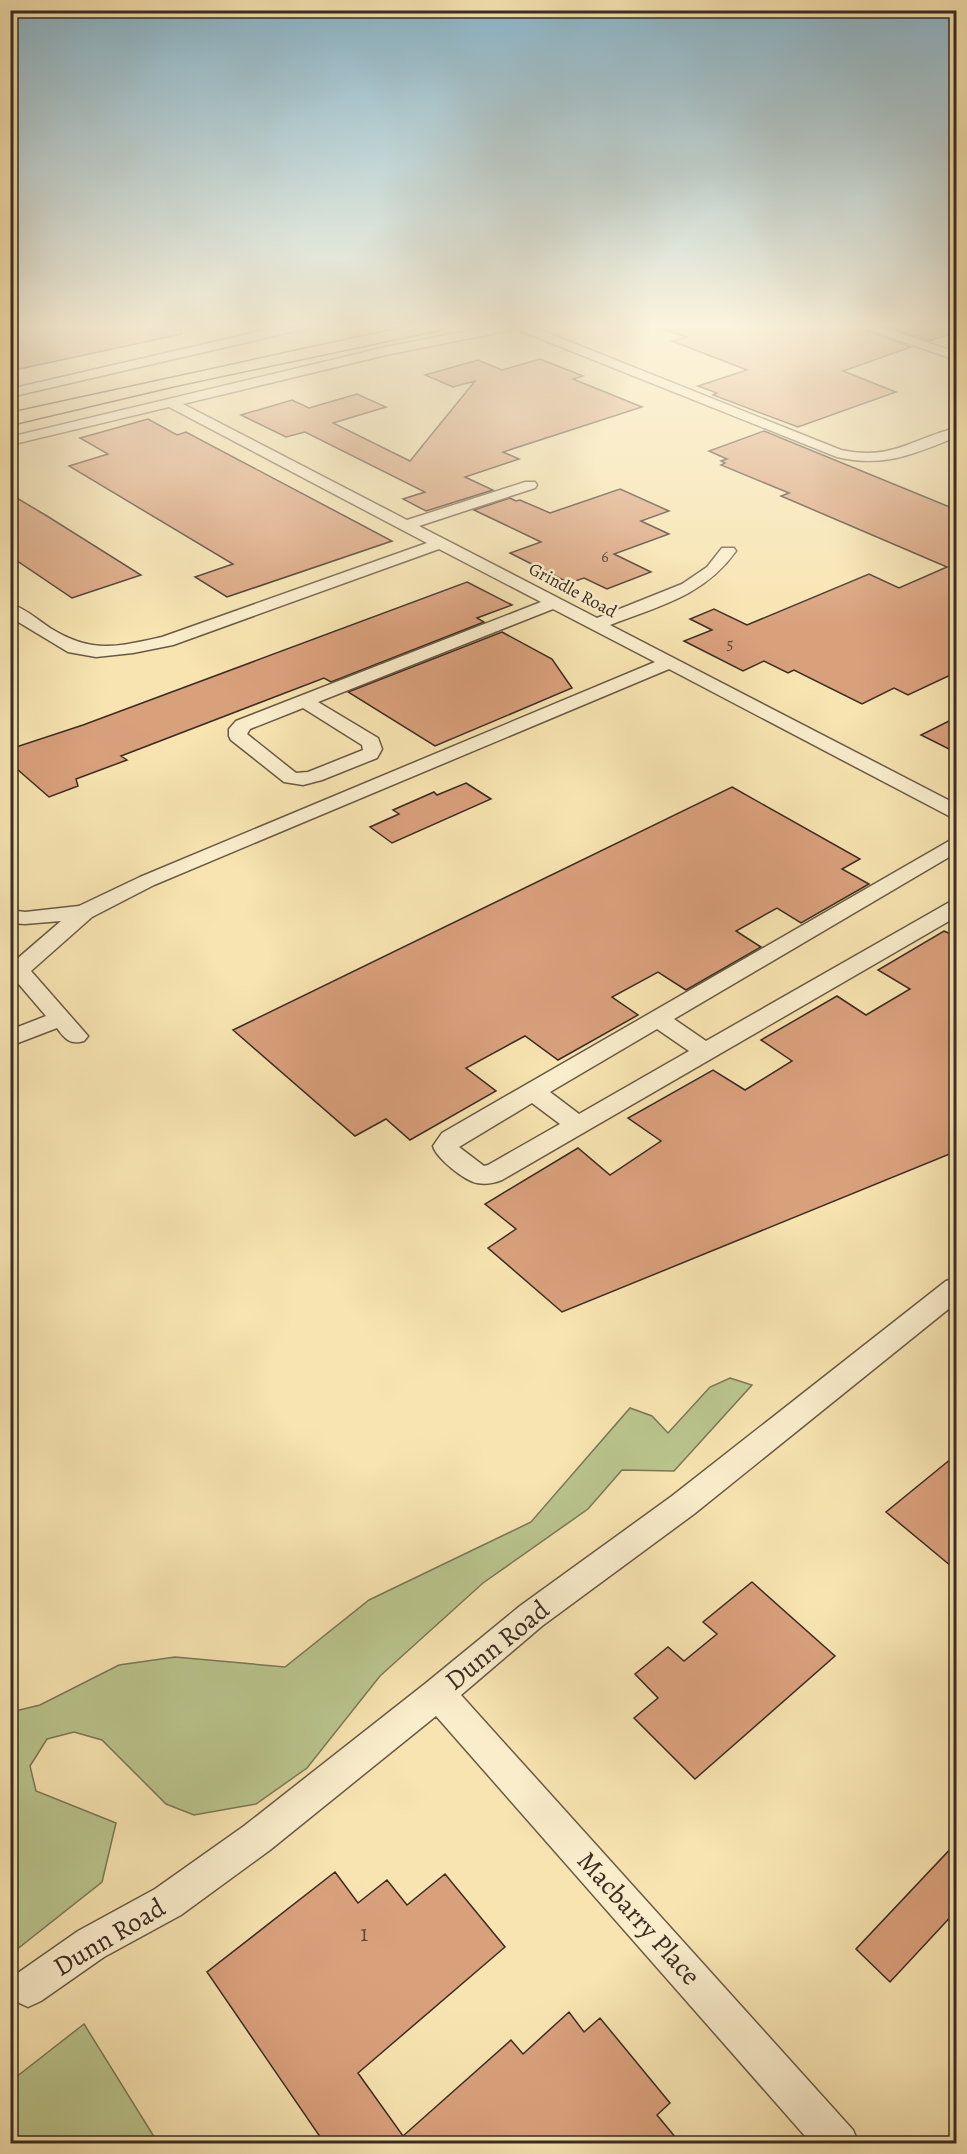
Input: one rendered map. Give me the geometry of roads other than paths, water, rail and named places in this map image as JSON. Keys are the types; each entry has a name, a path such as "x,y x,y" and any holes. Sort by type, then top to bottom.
{"street":[{"path":"10,441 76,426"},
{"name":"Grindle Road","path":"216,426 957,812"},
{"path":"768,426 857,459 889,457 957,432"},
{"path":"408,525 530,485"},
{"path":"10,609 75,648 108,651 136,649 167,641 441,543"},
{"path":"597,624 699,580 713,570 728,551"},
{"path":"304,701 371,742 373,749 370,754 315,776 303,779 291,778 238,736 238,729 243,724 556,602"},
{"path":"21,968 84,912 147,880 669,663"},
{"path":"957,845 452,1139 446,1146 447,1151 479,1175 498,1171 957,908"},
{"path":"10,901 18,917 21,968 76,1036"},
{"path":"18,917 84,912"},
{"path":"10,1039 61,1018"},
{"path":"657,1019 706,1052"},
{"path":"534,1092 579,1125"},
{"name":"Dunn Road","path":"28,1988 74,1954 168,1902 256,1838 438,1694 531,1616 683,1505 957,1288"},
{"name":"Macbarry Place","path":"438,1694 839,2144"}]}
